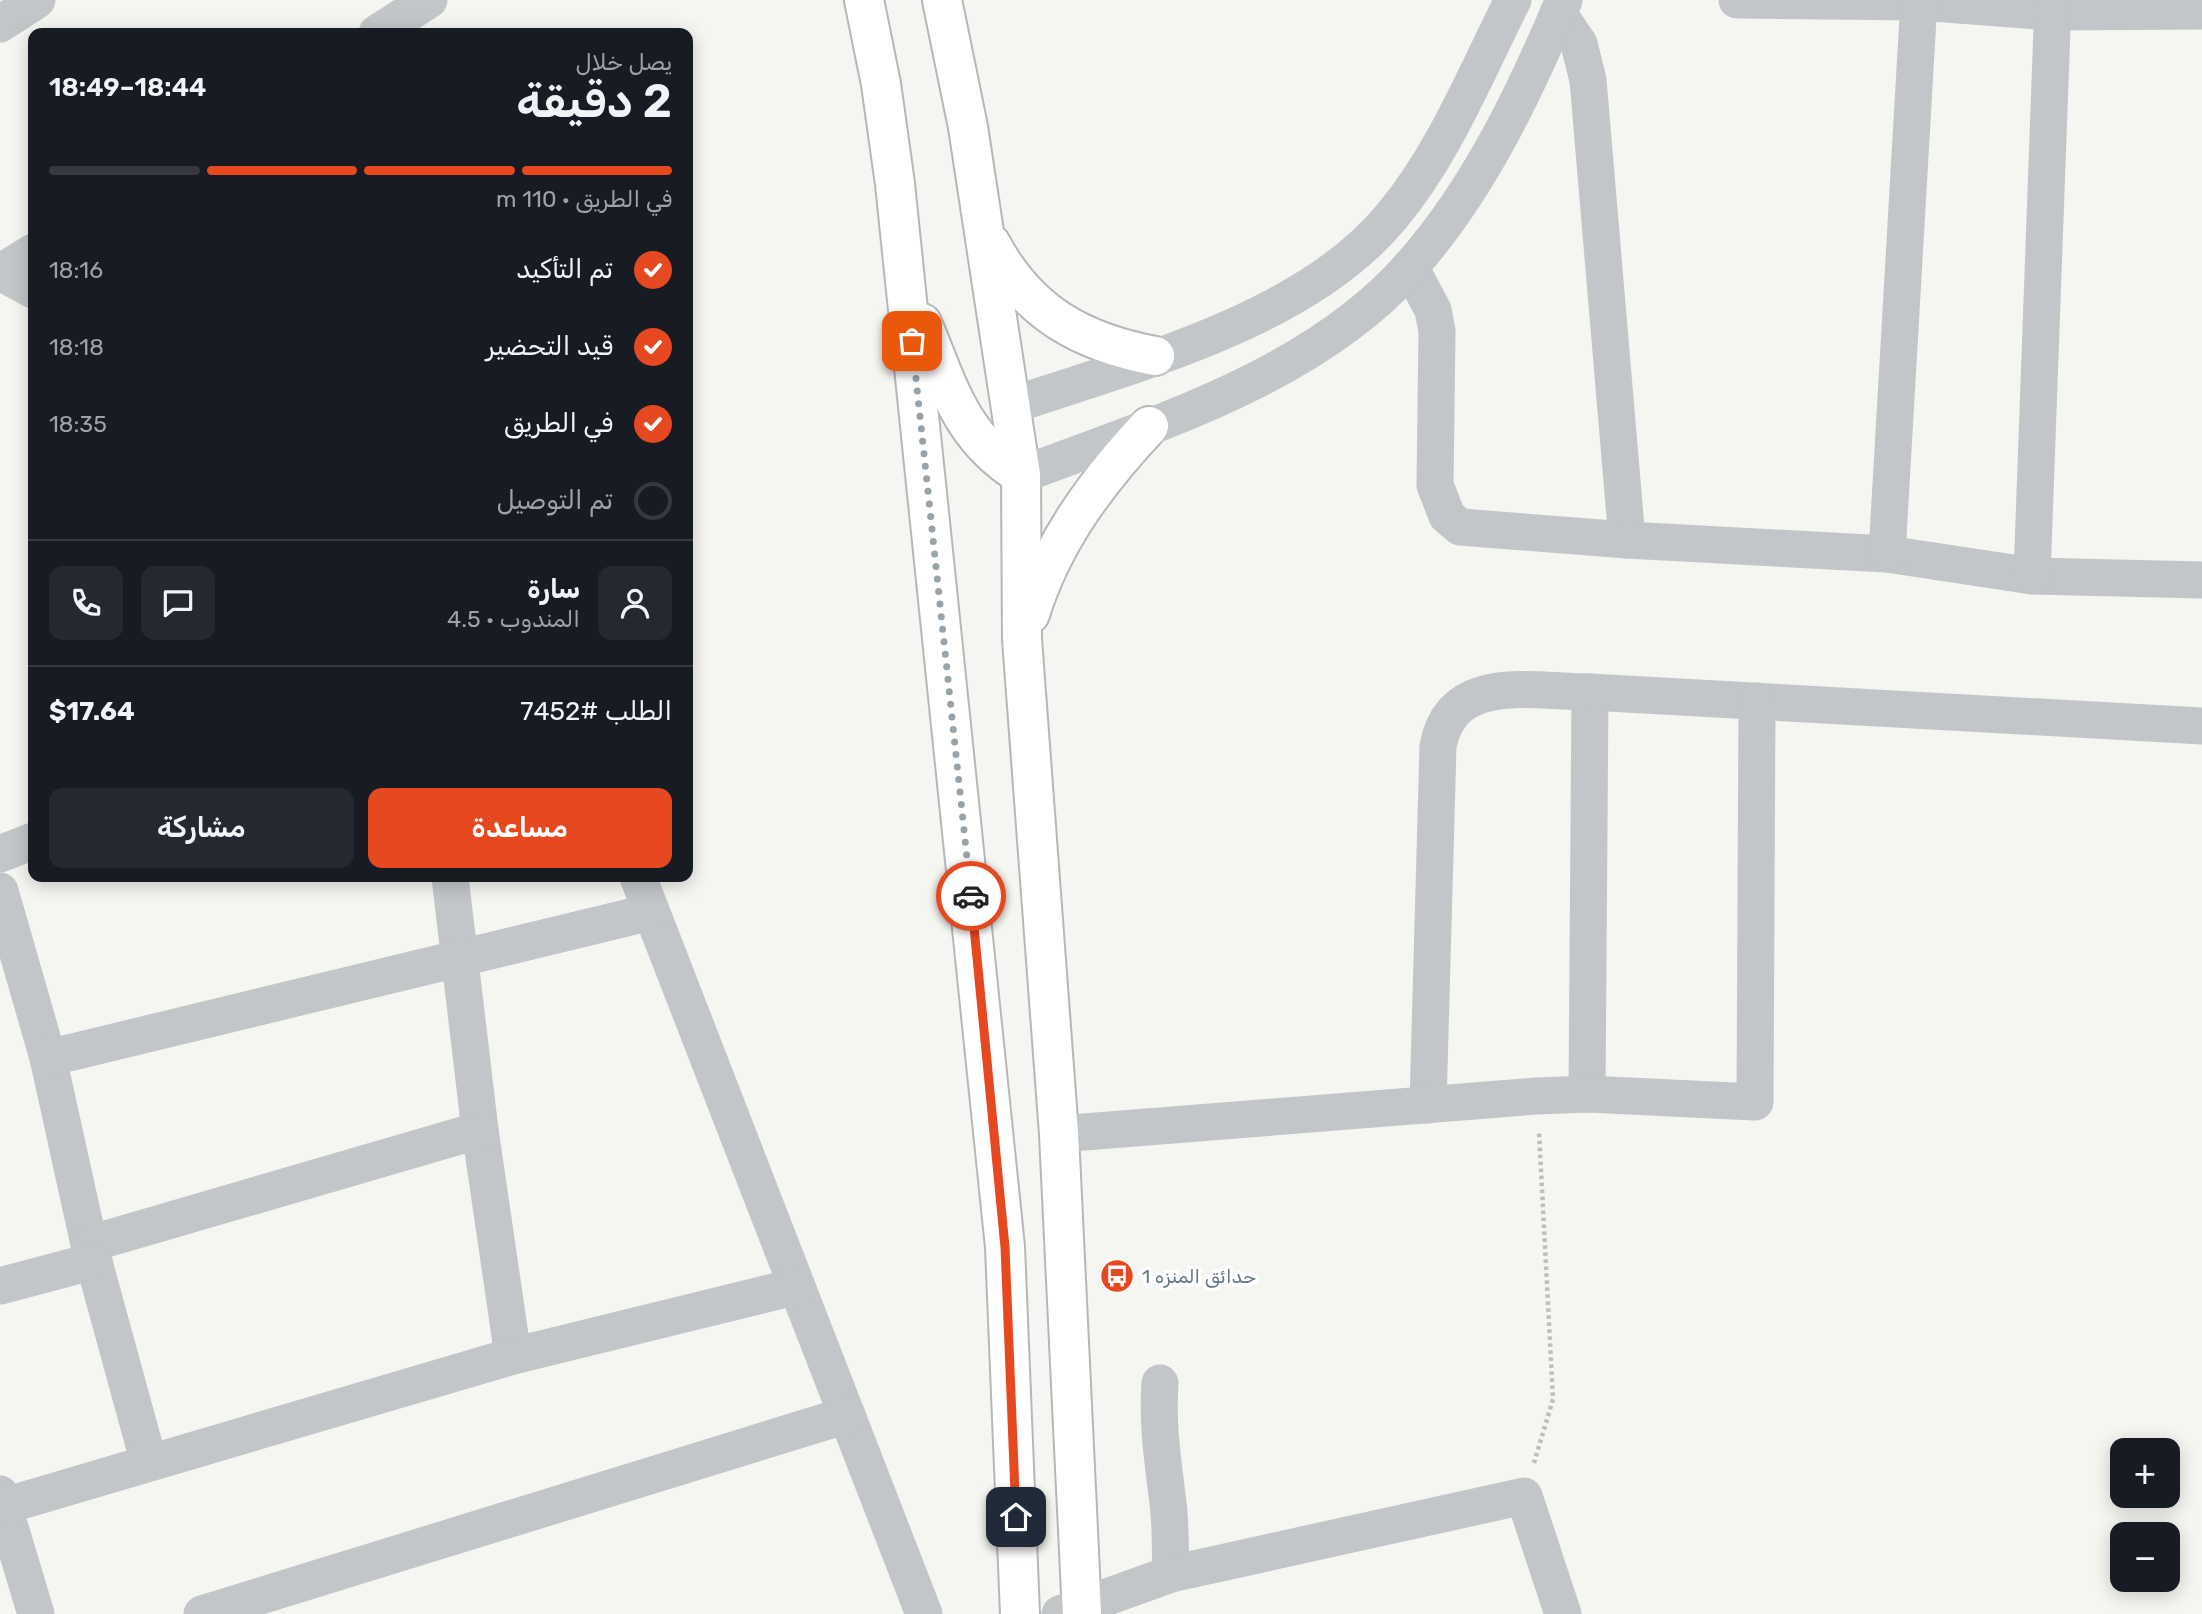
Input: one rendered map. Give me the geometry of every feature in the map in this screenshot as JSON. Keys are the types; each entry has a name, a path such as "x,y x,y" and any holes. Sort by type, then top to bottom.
{"highway":[{"path":"864,0 881,84 928,479 1005,1247 1020,1614"},
{"path":"942,0 968,127 1021,475 1022,639 1059,1134 1074,1612"},
{"path":"985,232 1002,264 1025,293 1053,318 1084,337 1119,349 1155,356"},
{"path":"906,286 964,423 989,453 1021,475"},
{"path":"928,479 941,448 964,423 1010,406"},
{"path":"1022,639 1050,561 1070,524 1093,489 1149,426"}],"street":[{"path":"0,23 37,0"},
{"path":"385,28 429,0"},
{"path":"1010,406 1155,356 1267,311 1312,286 1363,246 1391,218 1421,177 1513,0"},
{"path":"1737,0 1919,1 2202,9 2199,0"},
{"path":"1887,554 1919,1"},
{"path":"2032,576 2053,6"},
{"path":"1561,7 1578,44 1588,80 1627,540"},
{"path":"1021,475 1206,404 1314,346 1364,310 1410,267 1453,211 1509,121 1561,7"},
{"path":"0,272 28,255"},
{"path":"1410,267 1433,310 1437,331 1435,485 1447,516 1460,527 1627,540 1887,554 2032,576 2202,580"},
{"path":"0,272 28,287"},
{"path":"1428,1105 1438,746 1442,725 1453,708 1471,696 1491,692 1590,692 2202,726"},
{"path":"1587,1094 1590,692"},
{"path":"1059,1134 1538,1096 1587,1094 1755,1101 1757,701"},
{"path":"0,854 28,843"},
{"path":"451,882 480,1130 513,1356"},
{"path":"640,882 794,1287 924,1614"},
{"path":"0,891 48,1058 92,1252 149,1463"},
{"path":"48,1058 651,912"},
{"path":"0,1286 92,1252 480,1130"},
{"path":"36,1614 2,1500 149,1463 513,1356 794,1287"},
{"path":"1160,1383 1158,1415 1161,1470 1168,1504 1171,1574"},
{"path":"202,1614 847,1415"},
{"path":"1074,1612 1171,1574 1524,1496 1563,1614"}],"path":[{"path":"1524,1496 1553,1399 1538,1096"}],"way so far":[{"path":"912,341 971,896"}],"place":[{"name":"حدائق المنزه 1","path":"1117,1276"}],"route":[{"path":"971,896 1005,1247 1016,1517"}]}
